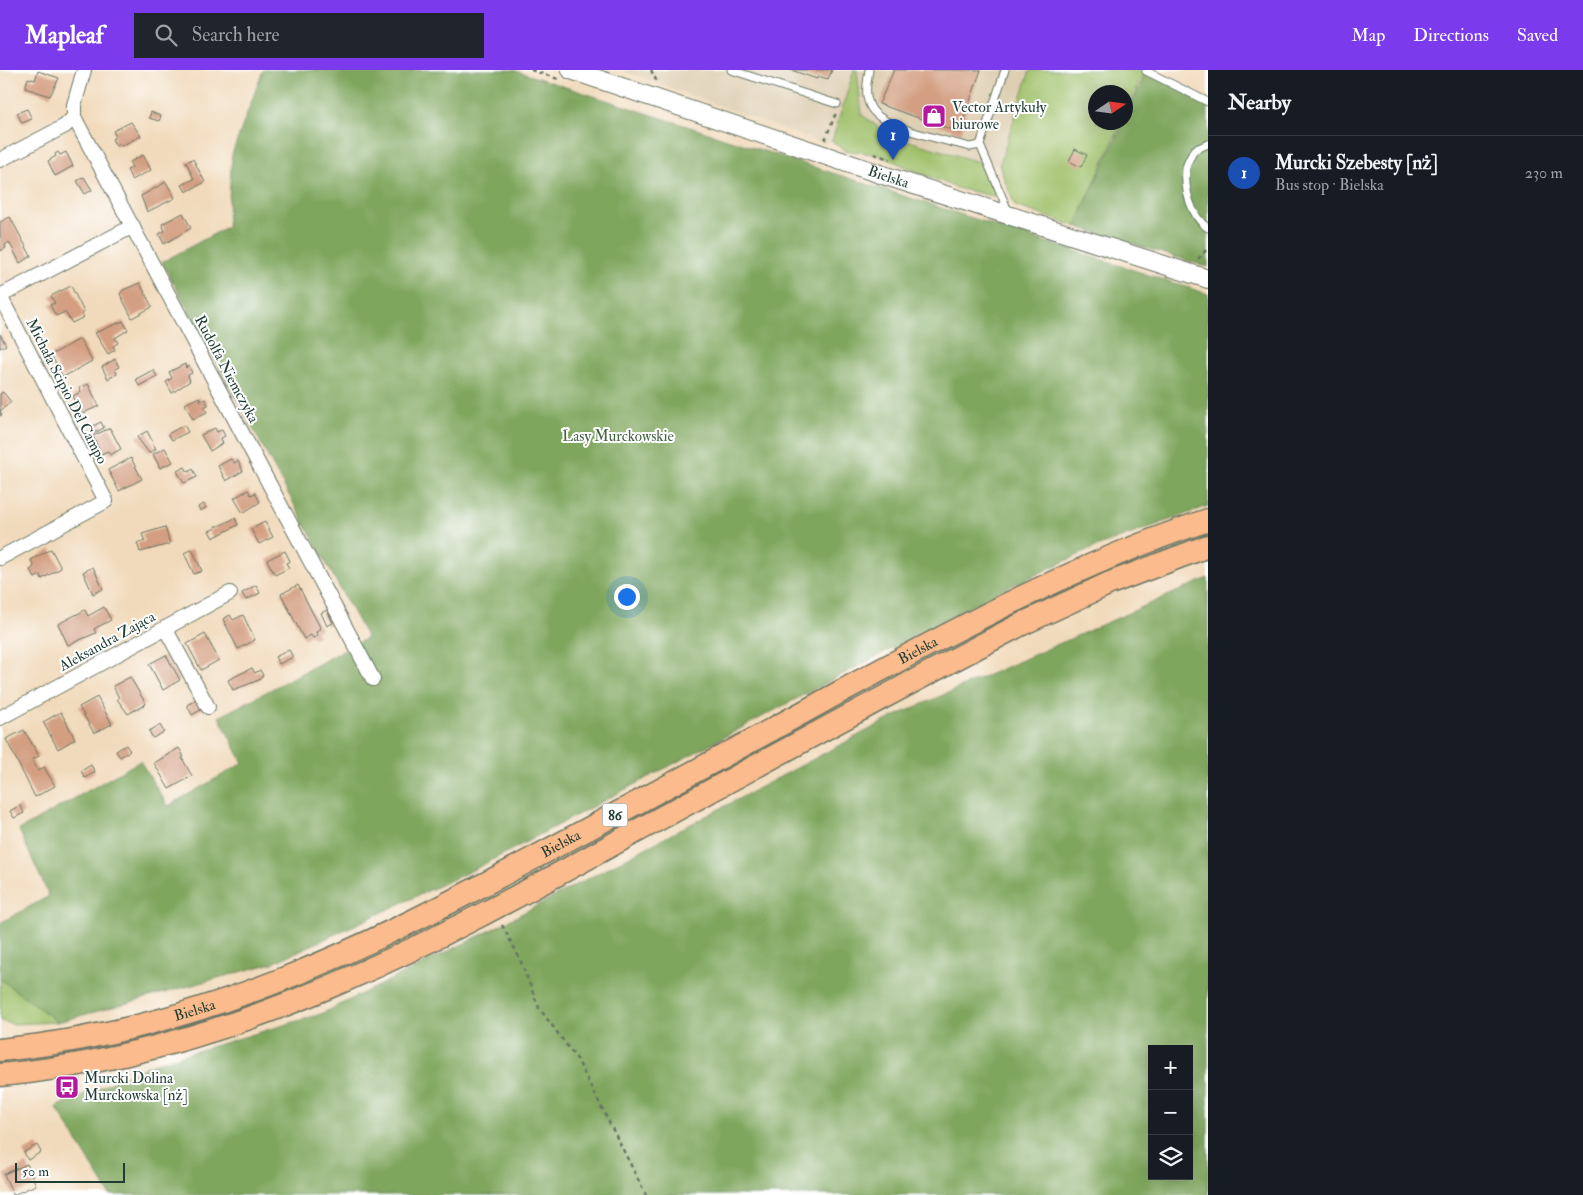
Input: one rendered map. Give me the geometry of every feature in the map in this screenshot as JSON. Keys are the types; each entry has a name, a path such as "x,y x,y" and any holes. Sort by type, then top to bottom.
{"main road":[{"name":"Bielska","path":"0,1050 62,1041 158,1021 242,996 332,960 443,907 1007,604 1112,555 1208,520"},
{"name":"Bielska","path":"0,1075 66,1067 171,1044 250,1019 376,968 493,909 1011,630 1110,583 1208,546"}],"street":[{"path":"0,160 65,126 74,117 74,105 84,70"},
{"name":"Bielska","path":"571,70 603,75 1010,216 1208,279"},
{"name":"Rudolfa Niemczyka","path":"74,117 373,679"},
{"path":"0,296 133,226"},
{"name":"Michała Scipio Del Campo","path":"0,296 106,501 0,558"},
{"name":"Aleksandra Zająca","path":"0,718 230,593"},
{"path":"166,628 208,707"}],"lane":[{"path":"731,70 837,104"},
{"path":"869,70 866,89 871,108 889,123 970,147 980,145"},
{"path":"1005,70 980,145 1006,202 1010,216"},
{"path":"1146,71 1208,102"},
{"path":"1208,144 1194,150 1186,166 1188,197 1199,222 1208,228"}],"path":[{"path":"651,70 657,78 659,87"},
{"path":"824,144 832,129 837,104"},
{"path":"1194,265 1208,248"},
{"path":"493,909 519,957 539,1008 577,1059 646,1195"}],"shaded area":[{"path":"621,70 854,70 832,141 824,144"},
{"path":"857,70 1030,70 999,166 982,163 889,135 862,115"}],"green space":[{"name":"Lasy Murckowskie","path":"263,70 513,70 1208,294 1208,506 1096,547 996,593 475,869 273,963 58,1022 0,979 0,923 49,896 19,830 140,761 168,806 243,763 219,717 367,638 162,262 227,227 232,154"},
{"path":"854,70 857,70 862,115 889,135 982,163 997,197 956,188 878,155 844,150 832,141"},
{"path":"1030,70 1144,70 1133,96 1133,85 1088,85 1088,130 1118,130 1075,226 1015,206 999,166"},
{"path":"1146,71 1208,102 1208,267 1075,226 1120,130 1133,130 1133,100"},
{"path":"1208,578 1208,1195 110,1195 56,1107 153,1064 321,1014 485,933 893,717"},
{"path":"0,979 58,1022 14,1024 0,1021"}],"building":[{"path":"791,70 832,70 828,79 818,76 817,79"},
{"path":"894,70 981,70 964,118 966,119 961,133 879,104"},
{"path":"38,71 59,78 50,96 25,88 28,78 35,80"},
{"path":"27,109 32,119 22,123 17,113"},
{"path":"151,112 161,116 159,121 149,118"},
{"path":"131,122 141,136 121,146 120,144 116,146 112,139 116,137 113,131"},
{"path":"1075,149 1087,155 1081,167 1069,161"},
{"path":"58,152 60,155 66,152 73,166 55,176 48,161 56,156 55,154"},
{"path":"143,155 151,170 132,180 127,170 132,168 130,162"},
{"path":"193,159 205,182 186,192 182,185 194,179 186,162"},
{"path":"84,177 92,190 85,194 77,181"},
{"path":"166,182 175,198 147,212 141,196"},
{"path":"183,213 191,228 164,244 159,234 165,231 162,224"},
{"path":"10,217 31,256 20,263 9,242 5,245 6,248 0,251 0,222"},
{"path":"140,283 152,307 132,318 120,294 123,290"},
{"path":"71,286 84,312 82,314 84,317 72,323 65,312 56,316 50,305 55,303 51,296"},
{"path":"123,321 128,330 115,338 118,343 113,346 115,350 108,354 95,333"},
{"path":"0,334 6,345 0,348"},
{"path":"80,339 92,361 63,377 51,355"},
{"path":"115,359 119,367 115,369 117,374 108,379 102,367"},
{"path":"185,364 186,368 189,366 192,373 188,375 190,381 172,393 166,382 172,378 169,372"},
{"path":"153,370 157,376 139,386 136,379"},
{"path":"88,384 99,406 81,414 73,396 81,392 79,388"},
{"path":"3,392 11,402 0,411 0,394"},
{"path":"199,397 201,401 205,399 208,405 204,407 207,412 193,419 185,404"},
{"path":"101,422 104,428 94,433 91,427"},
{"path":"184,425 188,432 172,440 168,434"},
{"path":"110,428 121,449 110,455 108,451 101,454 93,436"},
{"path":"215,428 217,432 222,430 225,436 221,438 223,443 210,451 201,435"},
{"path":"147,431 156,449 149,453 137,437"},
{"path":"165,448 173,462 160,468 153,454"},
{"path":"131,458 142,479 119,491 108,470"},
{"path":"231,459 234,463 238,461 243,471 226,481 218,466"},
{"path":"185,467 188,472 193,469 197,477 184,483 177,471"},
{"path":"248,490 251,495 255,493 260,502 243,513 234,498"},
{"path":"204,504 206,508 200,511 198,507"},
{"path":"235,518 238,525 213,538 209,531 216,528 215,526"},
{"path":"265,522 273,537 259,544 251,529"},
{"path":"165,527 170,544 140,552 137,543 145,541 142,534"},
{"path":"51,549 61,568 42,579 40,575 35,578 30,570 34,567 31,560"},
{"path":"192,549 202,571 194,574 184,553"},
{"path":"285,551 290,561 286,563 289,568 275,575 267,560"},
{"path":"93,567 103,589 93,594 83,572"},
{"path":"256,585 260,593 246,600 242,593"},
{"path":"298,585 321,629 316,632 318,636 313,638 311,635 304,639 281,594"},
{"path":"104,607 111,620 94,629 96,633 68,645 58,624 85,610 88,616"},
{"path":"327,610 333,623 327,626 321,613"},
{"path":"230,615 233,620 243,615 255,640 238,649 223,619"},
{"path":"205,634 219,660 201,670 187,644"},
{"path":"289,650 293,657 279,664 275,657"},
{"path":"166,655 180,680 163,690 149,664"},
{"path":"252,668 255,673 260,670 263,675 259,680 233,690 228,680"},
{"path":"130,677 146,704 128,714 117,699 119,698 113,686"},
{"path":"97,697 112,724 94,733 79,707"},
{"path":"199,698 204,708 192,715 187,705"},
{"path":"61,712 75,739 58,749 43,722"},
{"path":"160,725 164,732 153,738 149,731"},
{"path":"24,730 39,756 32,760 38,771 44,767 55,786 35,797 6,739"},
{"path":"126,745 130,751 120,757 116,751"},
{"path":"179,748 192,776 169,789 154,763"},
{"path":"91,765 95,772 85,778 81,771"},
{"path":"20,805 24,813 14,818 10,811"},
{"path":"37,1145 41,1152 28,1160 24,1152"},
{"path":"27,1164 36,1185 13,1195 4,1174"}],"place":[{"name":"Vector Artykuły biurowe","path":"934,116"},
{"name":"Murcki Szebesty [nż]","path":"893,160"},
{"name":"Murcki Dolina Murckowska [nż]","path":"67,1087"}]}
